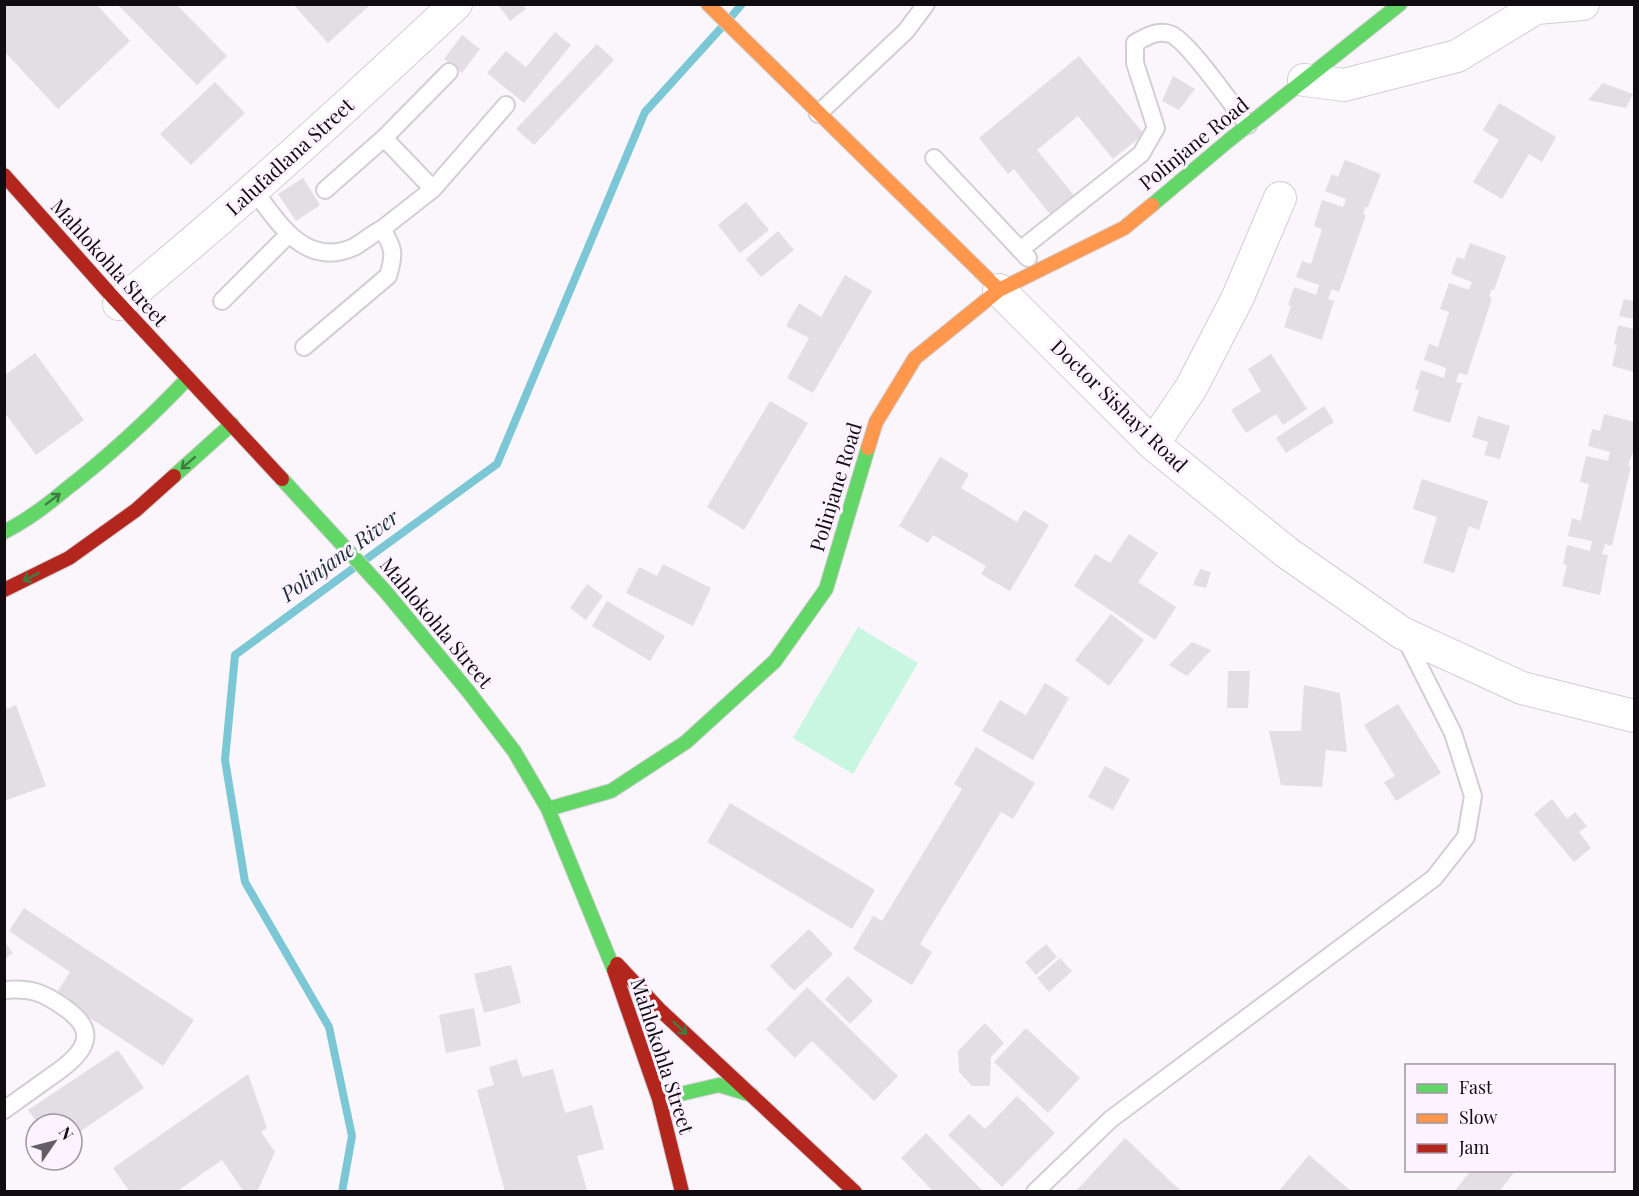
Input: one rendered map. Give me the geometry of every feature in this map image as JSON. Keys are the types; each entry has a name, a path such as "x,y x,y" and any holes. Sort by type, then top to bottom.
{"street":[{"name":"Lalufadlana Street","path":"119,304 207,232 320,131 456,4"},
{"name":"Doctor Sishayi Road","path":"708,4 1153,444 1286,552 1402,633 1522,688 1635,716"},
{"name":"Polinjane Road","path":"548,809 610,791 686,742 775,661 826,590 876,422 915,358 999,290 1124,228 1248,125 1400,4"},
{"path":"1304,80 1344,84 1457,56 1536,8 1582,4"},
{"name":"Mahlokohla Street","path":"4,175 119,304 385,591 468,691 514,751 548,809 609,956 659,1099 682,1191"},
{"path":"1153,444 1191,388 1238,297 1280,198"},
{"path":"4,532 18,525 87,474 152,417 189,378"},
{"path":"4,590 69,558 126,516 232,424"},
{"path":"609,956 659,1009 855,1191"},
{"path":"659,1099 719,1085 754,1096"}],"lane":[{"path":"818,114 906,32 926,4"},
{"path":"1020,250 1141,154 1156,128 1134,63 1135,43 1153,33 1170,34 1188,48 1248,125"},
{"path":"325,190 384,138 449,72"},
{"path":"253,189 288,235 303,245 317,251 334,252 354,247 382,229 433,189 506,105"},
{"path":"384,138 433,189"},
{"path":"934,158 1039,270"},
{"path":"304,347 388,276 393,260 392,246 382,229"},
{"path":"222,301 288,235"},
{"path":"1035,1191 1111,1119 1434,878 1466,837 1473,796 1453,734 1402,633"},
{"path":"4,990 30,989 47,997 80,1019 85,1034 83,1048 73,1061 4,1110"}],"green space":[{"path":"858,627 918,663 853,774 793,738"}],"building":[{"path":"4,4 96,4 130,41 58,109 4,51"},
{"path":"117,4 176,4 227,56 197,85"},
{"path":"293,4 371,4 328,43"},
{"path":"501,4 522,4 526,9 510,21 499,6"},
{"path":"555,32 571,45 524,103 487,73 506,51 526,67"},
{"path":"462,35 480,49 462,73 444,59"},
{"path":"597,44 614,60 534,145 516,129"},
{"path":"1079,56 1144,134 1113,159 1078,116 1037,150 1077,199 1053,218 1014,169 1008,174 979,138"},
{"path":"1173,76 1195,89 1179,110 1162,101"},
{"path":"215,82 245,113 191,165 160,134"},
{"path":"1603,83 1633,94 1626,108 1588,100"},
{"path":"1499,103 1556,137 1542,162 1529,154 1502,199 1473,182 1499,140 1483,130"},
{"path":"1345,160 1381,174 1363,214 1366,215 1339,292 1332,289 1328,299 1334,301 1322,340 1284,327 1294,287 1316,295 1319,285 1296,277 1302,261 1311,264 1322,229 1314,226 1322,200 1343,207 1346,199 1325,191 1332,174 1338,177"},
{"path":"303,178 320,205 296,221 278,194"},
{"path":"746,202 769,230 740,253 718,225"},
{"path":"778,231 794,250 761,277 746,259"},
{"path":"1470,243 1506,256 1494,290 1492,289 1489,296 1492,298 1467,375 1459,373 1456,382 1462,383 1450,423 1413,411 1419,390 1415,389 1421,370 1444,378 1446,368 1424,360 1429,344 1438,347 1449,312 1440,309 1449,283 1469,290 1472,282 1451,274 1457,257 1464,259"},
{"path":"845,275 872,291 813,393 787,378 809,338 786,326 799,303 821,317"},
{"path":"1624,299 1634,301 1634,319 1619,316"},
{"path":"1618,325 1634,329 1634,372 1612,366 1617,345 1614,344"},
{"path":"35,353 84,420 36,455 5,413 5,375"},
{"path":"1271,354 1307,409 1283,425 1276,414 1246,433 1231,410 1261,391 1248,369"},
{"path":"770,401 808,423 744,530 707,507"},
{"path":"1324,406 1334,422 1286,453 1276,438"},
{"path":"1604,414 1634,422 1634,449 1628,466 1631,466 1612,546 1605,544 1602,554 1608,555 1600,595 1562,586 1567,565 1563,564 1567,545 1590,551 1592,541 1568,536 1572,518 1581,521 1589,484 1580,482 1586,456 1608,461 1610,452 1588,446 1592,429 1600,431"},
{"path":"1478,416 1510,426 1500,459 1484,455 1488,442 1472,437"},
{"path":"940,457 969,474 961,488 1017,522 1024,510 1049,525 1010,591 981,574 986,566 933,535 928,543 899,526"},
{"path":"1422,479 1488,501 1479,530 1469,526 1454,573 1423,563 1437,517 1413,509"},
{"path":"1129,534 1158,553 1138,582 1176,607 1155,640 1074,586 1095,554 1110,563"},
{"path":"663,564 711,588 693,626 626,593 639,567 657,576"},
{"path":"1200,569 1211,572 1206,588 1193,585"},
{"path":"587,584 603,596 586,620 570,608"},
{"path":"607,601 665,636 650,661 592,626"},
{"path":"1111,614 1144,640 1109,686 1075,660"},
{"path":"1192,642 1211,650 1187,676 1169,665"},
{"path":"1228,671 1250,671 1248,708 1227,708"},
{"path":"1045,683 1069,698 1033,760 982,731 1000,700 1026,715"},
{"path":"1304,685 1340,693 1347,752 1326,750 1322,787 1281,785 1269,731 1301,731"},
{"path":"1398,704 1441,773 1396,801 1384,782 1395,776 1364,725"},
{"path":"16,705 46,786 4,801 4,710"},
{"path":"976,747 1035,783 1013,819 1001,812 920,944 932,952 912,985 853,949 873,916 882,921 962,789 954,784"},
{"path":"1105,766 1130,779 1113,810 1088,797"},
{"path":"1552,799 1567,819 1575,812 1587,826 1579,832 1591,848 1574,862 1534,814"},
{"path":"730,803 875,890 852,929 707,842"},
{"path":"24,908 194,1020 163,1066 55,995 70,972 9,931"},
{"path":"809,929 833,954 794,991 770,966"},
{"path":"4,941 13,953 4,959"},
{"path":"1046,944 1057,957 1036,975 1025,962"},
{"path":"1060,958 1072,971 1049,992 1037,978"},
{"path":"511,965 521,1003 484,1013 474,974"},
{"path":"848,976 873,1001 850,1024 825,999"},
{"path":"807,987 898,1076 874,1101 812,1041 795,1058 766,1029"},
{"path":"474,1008 481,1046 446,1053 439,1015"},
{"path":"985,1023 1004,1043 991,1057 990,1086 972,1086 959,1072 958,1051"},
{"path":"1026,1028 1080,1078 1048,1113 994,1062"},
{"path":"118,1050 144,1088 84,1129 84,1112 29,1112 28,1110"},
{"path":"517,1059 522,1077 553,1069 565,1113 592,1105 604,1149 577,1156 587,1190 505,1192 477,1090 494,1085 489,1067"},
{"path":"248,1074 267,1128 261,1132 275,1152 257,1192 244,1192 222,1160 176,1192 130,1192 113,1168"},
{"path":"1017,1096 1055,1133 1002,1187 948,1135 969,1114 985,1129"},
{"path":"926,1133 984,1192 934,1192 901,1158"},
{"path":"1125,1138 1182,1192 1075,1192"},
{"path":"1309,1155 1352,1192 1278,1192"},
{"path":"1469,1172 1514,1172 1499,1192 1454,1192"}],"waterway":[{"name":"Polinjane River","path":"731,17 742,4"},
{"name":"Polinjane River","path":"365,560 497,464 645,112 722,27"},
{"name":"Polinjane River","path":"342,1192 352,1136 329,1027 245,882 225,760 235,655 355,567"}],"traffic: fast":[{"path":"1152,205 1228,141 1400,4"},
{"path":"4,532 43,507 97,464 188,378"},
{"path":"174,476 232,424"},
{"path":"548,809 611,791 686,742 775,661 826,589 868,448"},
{"path":"282,479 385,591 468,691 514,751 548,809 614,970"},
{"path":"659,1099 719,1085 752,1095"}],"traffic: slow":[{"path":"708,4 999,290"},
{"path":"868,448 876,422 915,358 999,290 1124,228 1152,205"}],"traffic: jam":[{"path":"4,175 110,294 282,479"},
{"path":"4,590 69,558 136,510 174,476"},
{"path":"617,964 659,1009 855,1192"},
{"path":"614,970 659,1099 682,1192"}]}
